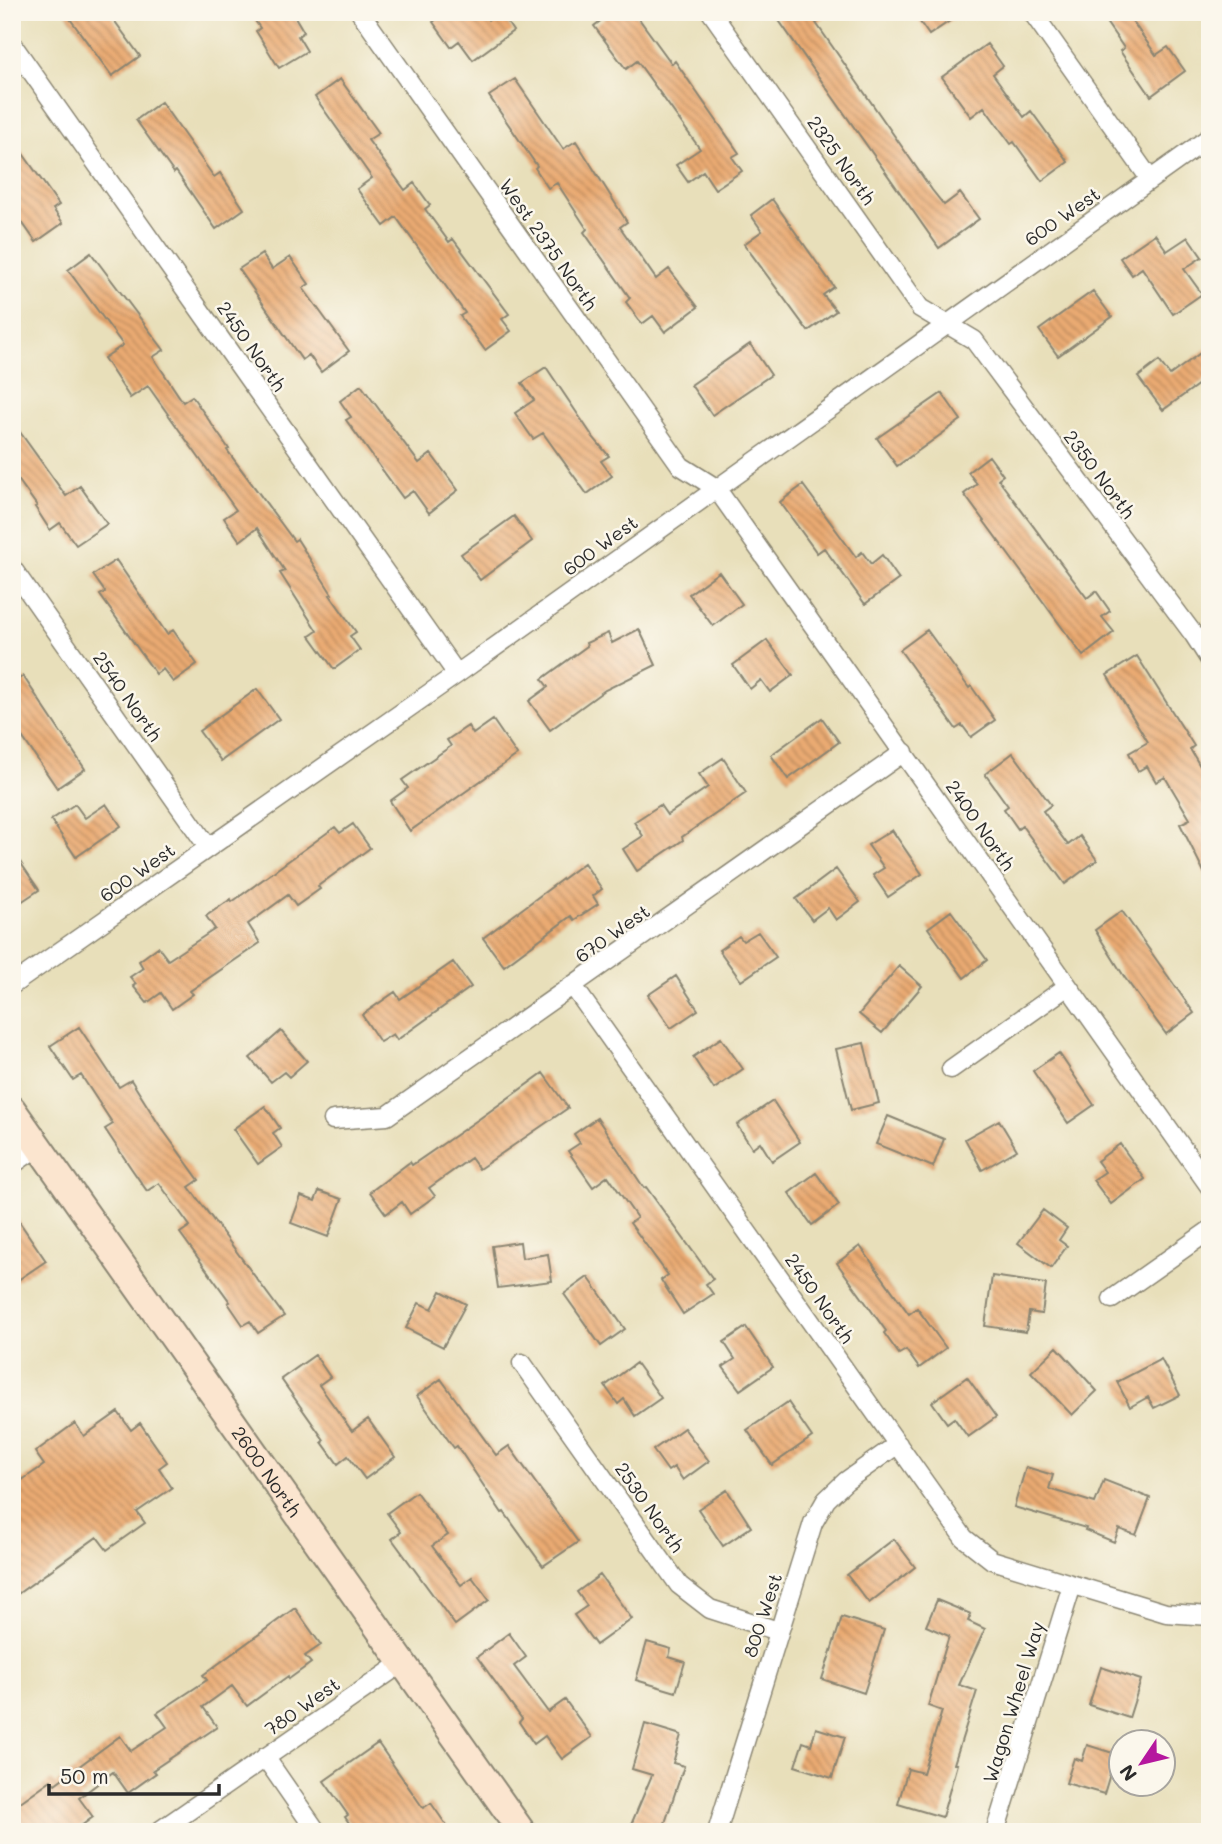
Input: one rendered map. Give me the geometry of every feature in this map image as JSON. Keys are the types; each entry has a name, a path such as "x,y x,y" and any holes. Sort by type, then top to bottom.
{"street":[{"name":"West 2375 North","path":"360,12 681,466 716,488"},
{"name":"2325 North","path":"711,12 920,308 947,324"},
{"path":"1032,12 1150,179"},
{"name":"2450 North","path":"12,44 457,674"},
{"name":"600 West","path":"12,985 457,674 1210,137"},
{"name":"2350 North","path":"947,324 974,340 1210,660"},
{"name":"2400 North","path":"716,488 1210,1186"},
{"name":"2540 North","path":"12,568 208,847"},
{"name":"670 West","path":"333,1120 387,1116 904,752"},
{"name":"2450 North","path":"573,986 964,1538 992,1560 1166,1613 1210,1616"},
{"path":"951,1069 1068,986"},
{"name":"2600 North","path":"12,1109 522,1832"},
{"path":"12,1165 39,1146"},
{"path":"1112,1299 1210,1230"},
{"name":"2530 North","path":"522,1363 679,1585 710,1609 778,1631"},
{"name":"800 West","path":"717,1832 813,1523 826,1500 846,1481 898,1444"},
{"name":"Wagon Wheel Way","path":"995,1832 1072,1585"},
{"name":"780 West","path":"158,1832 402,1662"},
{"path":"265,1757 317,1832"}],"building":[{"path":"65,12 108,12 140,56 112,76"},
{"path":"249,12 292,12 304,32 298,36 307,51 279,68 256,31 260,28"},
{"path":"446,12 482,12 488,20 500,12 513,31 473,60 459,41 451,47 433,22"},
{"path":"612,12 634,12 672,64 675,61 739,153 732,157 742,171 715,189 703,171 688,182 676,165 700,149 637,61 626,69 594,26"},
{"path":"773,12 831,12 816,23 932,190 944,205 960,193 979,219 939,248"},
{"path":"913,12 963,12 929,35"},
{"path":"1099,12 1126,12 1156,55 1168,47 1185,71 1151,96 1120,51 1124,48"},
{"path":"987,44 1003,66 993,74 1024,117 1031,111 1068,162 1042,181 984,107 971,117 942,77"},
{"path":"340,79 379,133 368,140 405,190 414,183 430,205 425,209 449,242 453,239 509,314 502,319 511,331 485,350 460,316 465,313 396,217 384,226 357,189 372,178 315,97"},
{"path":"515,79 563,149 576,141 627,222 620,227 656,279 669,269 698,307 665,332 653,316 642,324 626,302 630,298 584,232 587,229 557,183 548,188 535,168 537,166 489,96"},
{"path":"161,102 214,177 220,173 244,209 216,229 136,120"},
{"path":"12,138 59,205 53,209 63,223 36,242 12,208"},
{"path":"772,199 834,287 823,295 836,311 808,331 744,244 762,231 751,215"},
{"path":"1155,234 1167,251 1188,237 1202,257 1184,269 1202,294 1173,314 1142,268 1132,275 1120,258"},
{"path":"91,253 164,350 153,357 183,402 192,396 229,449 227,450 294,541 297,539 332,594 330,595 356,632 350,636 360,650 334,669 310,636 317,631 280,573 285,571 257,528 240,541 224,518 236,510 148,386 130,398 104,358 123,345 68,270"},
{"path":"262,254 272,269 290,257 309,284 303,288 349,351 321,372 309,355 302,360 239,269"},
{"path":"1093,291 1112,317 1058,356 1039,330"},
{"path":"750,344 771,375 712,415 691,385"},
{"path":"1210,346 1210,376 1163,410 1138,377 1159,361 1170,375"},
{"path":"546,367 609,456 601,461 612,476 587,494 543,433 533,439 515,413 534,400 522,383"},
{"path":"361,385 419,463 431,454 458,490 429,513 413,491 403,498 346,420 351,417 340,401"},
{"path":"942,393 961,420 897,466 877,438"},
{"path":"12,421 66,496 80,486 107,524 76,545 60,523 50,530 12,471"},
{"path":"989,456 1003,475 998,479 1087,598 1096,591 1110,611 1102,617 1114,632 1083,656 964,494 977,484 968,472"},
{"path":"803,485 856,557 862,552 871,564 882,555 899,579 865,604 824,548 817,553 780,502"},
{"path":"514,516 532,541 480,580 461,554"},
{"path":"116,560 167,634 173,630 197,664 173,682 163,669 156,674 100,595 105,592 93,575"},
{"path":"719,572 742,604 713,626 689,594"},
{"path":"639,629 656,665 605,690 550,730 529,701 548,687 542,679 587,646 586,643 608,633 612,643"},
{"path":"927,630 995,720 971,737 962,725 956,729 900,650"},
{"path":"767,640 793,675 770,692 761,680 750,689 733,665"},
{"path":"1137,656 1194,746 1190,749 1210,783 1210,884 1180,824 1190,819 1165,777 1156,782 1147,766 1138,771 1129,753 1148,742 1107,675"},
{"path":"23,676 85,769 57,788 12,722 12,684"},
{"path":"257,689 279,719 221,761 199,731"},
{"path":"822,718 839,742 788,779 771,755"},
{"path":"493,720 517,755 410,831 390,801 408,788 402,780 451,746 447,740 468,726 473,734"},
{"path":"1013,753 1051,805 1043,811 1068,845 1080,836 1097,860 1065,884 1022,826 1018,829 1004,809 1008,806 985,774"},
{"path":"723,758 746,793 637,871 623,849 643,836 634,822 660,805 667,815 708,787 699,774"},
{"path":"75,804 85,818 106,804 121,826 76,857 51,820"},
{"path":"353,824 370,848 318,886 320,889 296,906 288,895 248,924 260,943 190,991 193,994 172,1009 161,993 147,1003 133,986 136,984 130,977 143,968 139,961 158,947 168,960 215,929 206,916 231,899 232,902 335,827 340,833"},
{"path":"892,830 922,874 888,897 873,875 884,868 868,845"},
{"path":"12,850 39,890 12,908"},
{"path":"584,863 602,889 593,896 598,904 574,920 571,916 504,966 483,938"},
{"path":"836,869 860,902 836,920 828,908 812,920 796,899"},
{"path":"951,911 987,960 964,978 928,928"},
{"path":"1122,911 1194,1013 1166,1034 1125,978 1095,930"},
{"path":"758,932 776,957 741,981 719,950 739,936 743,941"},
{"path":"453,962 471,987 397,1040 393,1034 380,1042 362,1015 395,992 400,999"},
{"path":"899,966 922,986 882,1033 859,1014"},
{"path":"676,976 698,1010 671,1028 648,995"},
{"path":"79,1027 119,1087 131,1080 199,1180 189,1187 284,1316 258,1333 250,1321 243,1325 228,1303 230,1302 180,1233 190,1226 159,1183 147,1191 131,1168 105,1129 113,1124 81,1075 73,1080 50,1046"},
{"path":"281,1031 307,1061 289,1077 284,1072 271,1082 250,1058"},
{"path":"721,1038 743,1069 714,1089 693,1057"},
{"path":"864,1043 879,1103 851,1110 836,1049"},
{"path":"1059,1053 1094,1105 1068,1123 1033,1071"},
{"path":"543,1073 568,1108 479,1169 471,1158 429,1188 435,1196 410,1214 402,1202 386,1214 370,1192"},
{"path":"773,1101 800,1142 772,1161 760,1142 752,1148 737,1125"},
{"path":"265,1106 280,1128 273,1133 282,1147 258,1164 233,1129"},
{"path":"888,1116 944,1139 933,1167 876,1144"},
{"path":"597,1118 644,1188 646,1187 713,1279 706,1284 713,1294 683,1314 661,1280 668,1275 630,1223 637,1218 608,1176 593,1187 568,1151 580,1143 574,1134"},
{"path":"999,1120 1017,1150 982,1170 965,1139"},
{"path":"1120,1144 1145,1179 1111,1204 1093,1180 1105,1172 1097,1161"},
{"path":"816,1173 839,1205 812,1225 789,1193"},
{"path":"319,1191 342,1199 328,1237 291,1223 301,1196 315,1201"},
{"path":"1043,1210 1067,1228 1059,1240 1067,1246 1051,1268 1018,1243"},
{"path":"12,1211 46,1261 12,1284"},
{"path":"520,1242 522,1258 548,1254 552,1281 498,1288 492,1246"},
{"path":"860,1246 909,1314 917,1308 946,1348 919,1368 906,1350 899,1354 884,1333 886,1331 837,1263"},
{"path":"992,1276 1046,1284 1042,1314 1029,1312 1026,1332 985,1326"},
{"path":"588,1277 625,1329 601,1346 564,1294"},
{"path":"441,1291 466,1304 443,1347 406,1328 419,1303 432,1309"},
{"path":"746,1327 773,1367 740,1390 723,1367 735,1359 724,1342"},
{"path":"1057,1347 1097,1391 1072,1415 1031,1372"},
{"path":"315,1355 330,1377 319,1385 352,1431 368,1419 395,1457 365,1479 348,1456 338,1464 281,1379"},
{"path":"1161,1359 1180,1395 1154,1408 1148,1397 1130,1407 1117,1382"},
{"path":"636,1363 661,1398 635,1416 624,1399 618,1404 605,1386"},
{"path":"967,1377 996,1417 968,1437 954,1418 947,1423 932,1402"},
{"path":"441,1379 496,1455 509,1446 578,1542 543,1566 504,1512 502,1513 457,1446 454,1448 417,1396"},
{"path":"788,1402 812,1437 772,1465 747,1430"},
{"path":"118,1412 131,1430 140,1423 167,1462 159,1468 172,1488 137,1512 145,1523 107,1550 97,1537 12,1598 12,1487 44,1465 35,1452 75,1423 84,1436"},
{"path":"684,1428 709,1461 683,1480 674,1467 668,1471 653,1450"},
{"path":"1026,1467 1053,1475 1049,1489 1095,1503 1104,1480 1150,1498 1136,1535 1119,1529 1114,1542 1085,1530 1086,1528 1014,1507"},
{"path":"727,1490 751,1527 723,1546 698,1509"},
{"path":"416,1492 448,1535 432,1546 461,1585 472,1577 489,1600 455,1625 392,1539 401,1532 387,1513"},
{"path":"894,1539 915,1567 869,1603 847,1575"},
{"path":"600,1575 632,1619 596,1645 574,1615 587,1606 577,1592"},
{"path":"937,1600 971,1614 968,1621 985,1629 959,1685 977,1691 954,1764 957,1764 942,1817 898,1804 908,1769 923,1773 942,1711 928,1706 949,1636 926,1626"},
{"path":"295,1608 321,1645 305,1656 311,1663 247,1706 232,1686 203,1707 217,1727 153,1770 156,1773 128,1793 113,1772 79,1798 93,1817 73,1832 23,1832 12,1817 12,1808 51,1780 55,1784 120,1736 131,1751 167,1727 157,1713 207,1680 203,1675"},
{"path":"842,1617 884,1630 864,1693 822,1679"},
{"path":"509,1633 526,1657 514,1666 548,1712 565,1700 592,1737 562,1759 545,1736 534,1744 519,1722 522,1719 477,1657"},
{"path":"647,1642 671,1649 669,1657 685,1662 676,1692 636,1680"},
{"path":"1101,1667 1141,1680 1129,1718 1089,1705"},
{"path":"645,1724 681,1735 673,1763 684,1766 662,1832 628,1832 652,1775 632,1769"},
{"path":"816,1728 845,1737 832,1778 795,1766 803,1742 811,1745"},
{"path":"378,1743 423,1808 431,1803 451,1832 355,1832 345,1817 348,1815 324,1781"},
{"path":"1087,1745 1106,1751 1104,1794 1066,1783 1074,1758 1082,1761"}]}
